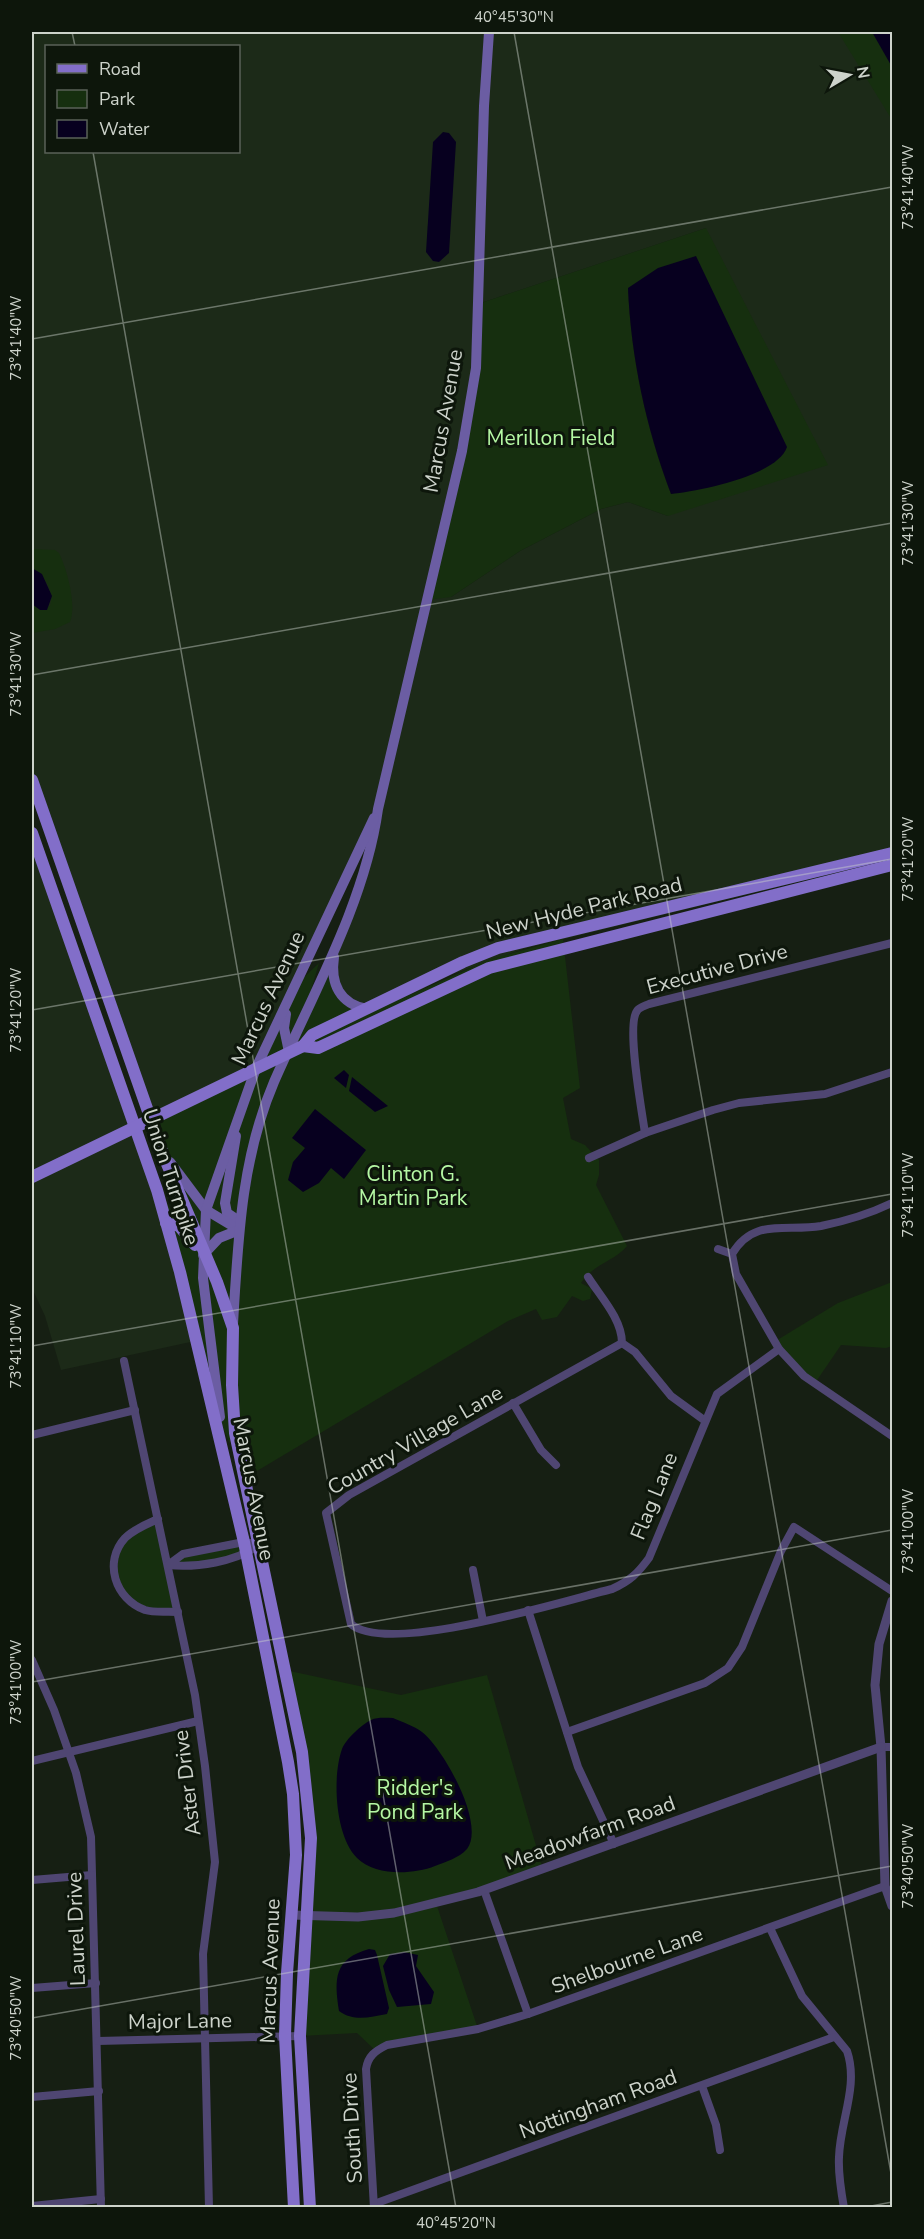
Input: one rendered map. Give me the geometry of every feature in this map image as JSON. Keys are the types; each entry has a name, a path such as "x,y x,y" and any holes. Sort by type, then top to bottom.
{"main road":[{"name":"Marcus Avenue","path":"310,2208 300,2036 311,1838 307,1785 235,1433 232,1385 233,1328 239,1226 257,1133 274,1083 336,944 373,846 378,809 462,451 476,368 484,106 489,32"},
{"name":"Union Turnpike","path":"32,780 150,1119 203,1255 217,1282 233,1328"},
{"name":"Marcus Avenue","path":"294,2208 285,2036 296,1855 293,1794 216,1398 203,1278 203,1255 206,1210 256,1068 378,809"},
{"name":"Union Turnpike","path":"32,833 135,1126 166,1223 245,1548"},
{"name":"New Hyde Park Road","path":"32,1178 303,1046 312,1035 463,962 498,948 892,853"},
{"name":"New Hyde Park Road","path":"303,1046 318,1048 489,968 892,866"},
{"path":"336,944 333,964 335,985 340,996 355,1007 367,1010"},
{"path":"289,1052 284,1028 290,999"},
{"path":"239,1226 227,1213 225,1203 242,1104"},
{"path":"159,1143 180,1178 206,1210 239,1226"},
{"path":"166,1223 179,1226 203,1255 219,1238 239,1226"}],"street":[{"name":"Executive Drive","path":"645,1133 634,1057 633,1018 638,1009 648,1004 892,943"},
{"path":"589,1158 645,1133 739,1103 825,1094 892,1072"},
{"path":"892,1203 847,1220 818,1226 759,1230 747,1235 732,1254 736,1274 779,1349 804,1376 892,1436"},
{"path":"717,1249 732,1254"},
{"path":"588,1276 615,1318 620,1329 622,1343 635,1352 671,1396 704,1420"},
{"name":"Country Village Lane","path":"528,1610 422,1632 390,1634 357,1630 348,1618 326,1513 348,1495 622,1343"},
{"name":"Flag Lane","path":"528,1610 612,1589 628,1582 639,1573 655,1544 704,1420 722,1388 779,1349"},
{"name":"Aster Drive","path":"124,1361 178,1611 198,1721 214,1862 202,1954 209,2208"},
{"path":"513,1403 541,1450 556,1465"},
{"path":"32,1435 135,1410"},
{"path":"158,1519 135,1530 121,1544 115,1556 115,1578 122,1594 135,1605 152,1611 178,1611"},
{"path":"567,1732 705,1683 728,1668 741,1647 781,1551 794,1527 892,1591"},
{"path":"168,1565 185,1567 259,1545"},
{"path":"168,1565 183,1554 245,1548"},
{"path":"473,1570 483,1621"},
{"path":"892,1601 877,1655 875,1685 881,1747 885,1886 892,1906"},
{"path":"528,1610 578,1767 614,1844"},
{"name":"Laurel Drive","path":"32,1660 69,1752 86,1810 91,1837 101,2203"},
{"path":"32,1761 198,1721"},
{"name":"Meadowfarm Road","path":"291,1915 358,1917 394,1912 484,1890 881,1747 892,1747"},
{"path":"32,1880 92,1875"},
{"name":"Shelbourne Lane","path":"376,2051 387,2046 478,2029 528,2014 885,1886"},
{"path":"484,1890 528,2014"},
{"path":"770,1928 795,1983 834,2037 847,2051 851,2072 851,2091 839,2155 844,2208"},
{"path":"32,1988 96,1983"},
{"name":"Major Lane","path":"98,2041 300,2036"},
{"name":"Nottingham Road","path":"374,2206 834,2037"},
{"name":"South Drive","path":"374,2206 366,2069 370,2056 376,2051"},
{"path":"702,2086 716,2125 720,2150"},
{"path":"32,2097 99,2091"},
{"path":"32,2206 101,2203"}],"shaded area":[{"path":"32,32 844,32 892,107 892,859 523,949 453,974 385,1007 346,1002 333,964 377,812 256,1068 150,1119 32,780","holes":["706,228 668,516 628,502 601,509 520,551 451,597 478,304"]},
{"path":"32,833 135,1126 195,1341 61,1370 45,1316 32,1288"}],"green space":[{"path":"838,32 892,32 892,120"},
{"name":"Merillon Field","path":"706,228 828,465 668,516 628,502 601,509 520,551 451,597 427,600 462,451 478,304","holes":["628,288 671,494 654,444 641,392 632,340"]},
{"path":"32,549 55,550 59,553 72,597 72,615 70,622 55,629 32,633 32,604 40,609 50,606 51,595 41,575 32,568"},
{"name":"Clinton G. Martin Park","path":"563,939 580,1088 563,1098 571,1139 585,1145 599,1160 596,1185 627,1246 592,1271 581,1283 592,1289 590,1299 583,1301 572,1296 557,1317 542,1320 536,1309 508,1321 245,1478 233,1421 230,1444 221,1423 210,1372 157,1190 201,1252 150,1119 256,1068 296,985 319,963 303,1018 335,944 340,996 378,1009 491,959"},
{"path":"892,1282 892,1346 886,1348 841,1345 815,1383 774,1342 838,1303"},
{"path":"158,1519 168,1565 183,1554 244,1542 246,1554 185,1567 169,1566 178,1612 135,1605 115,1578 121,1544"},
{"name":"Ridder's Pond Park","path":"285,1670 401,1695 487,1675 543,1870 436,1903 478,2029 387,2045 376,2051 357,2033 300,2036 311,1838"}],"water":[{"path":"872,32 892,32 892,67"},
{"path":"443,132 449,133 456,142 449,253 439,262 433,261 426,252 433,142"},
{"path":"696,256 787,447 769,466 753,474 717,485 671,494 654,444 641,392 632,340 628,288 658,268"},
{"path":"32,568 42,574 52,596 47,610 40,610 32,604"},
{"path":"344,1070 349,1075 346,1088 334,1078"},
{"path":"352,1077 388,1106 375,1112 349,1091"},
{"path":"315,1109 366,1150 344,1179 331,1168 319,1183 303,1192 288,1180 293,1162 305,1148 292,1138"},
{"path":"393,1718 422,1732 441,1754 460,1787 471,1822 471,1837 464,1852 447,1861 416,1871 384,1871 365,1864 350,1848 340,1821 337,1775 344,1745 354,1733 371,1720"},
{"path":"369,1949 375,1950 377,1955 389,2008 387,2014 362,2018 350,2017 339,2011 337,1980 339,1971 349,1958"},
{"path":"404,1952 418,1955 416,1966 434,1992 431,2004 397,2007 389,1990 383,1966 390,1954"}]}
